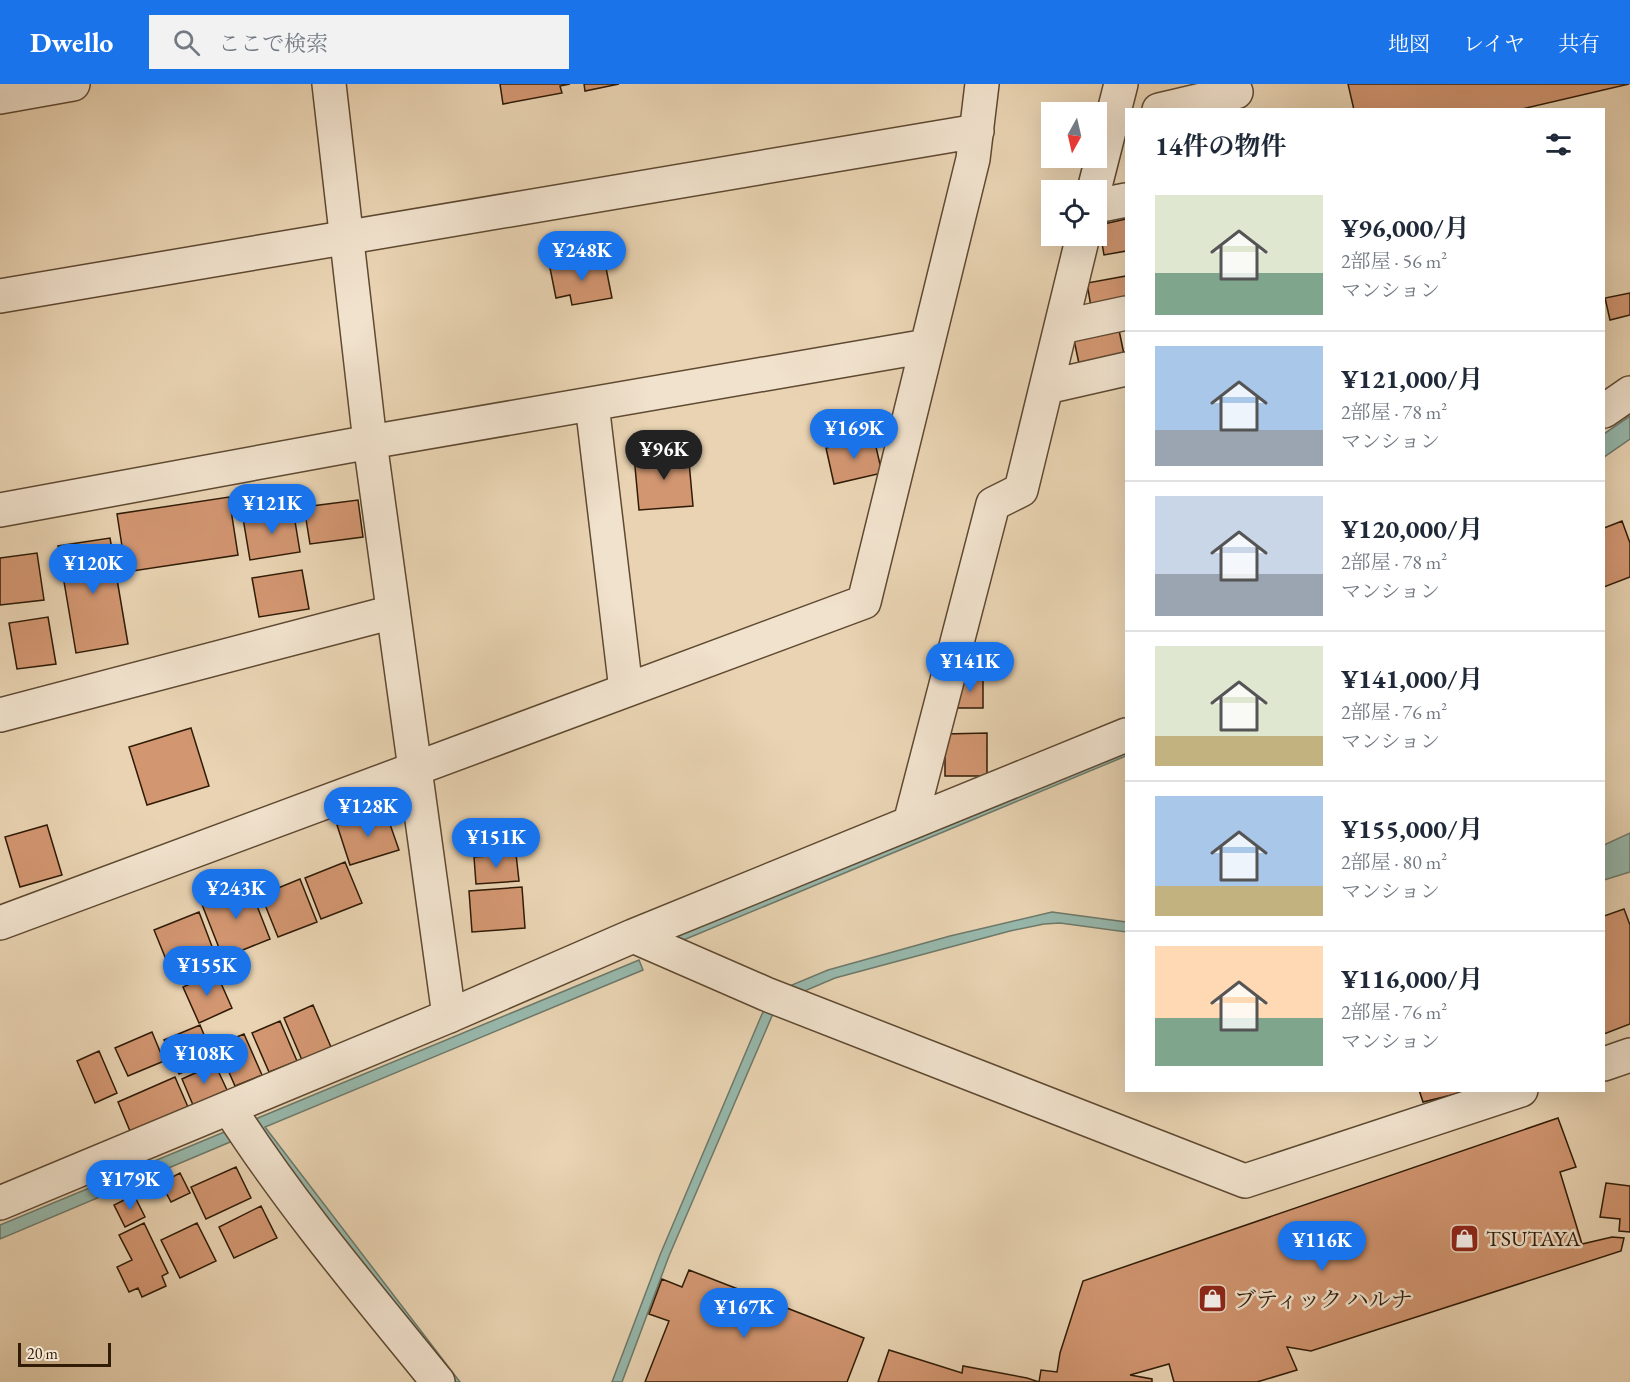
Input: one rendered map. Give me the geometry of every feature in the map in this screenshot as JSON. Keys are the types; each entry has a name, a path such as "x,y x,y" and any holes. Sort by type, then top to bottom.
{"street":[{"path":"0,97 74,84"},
{"path":"329,84 370,442 449,1016"},
{"path":"0,923 864,602 973,159 982,84"},
{"path":"1098,180 1119,119 1121,84"},
{"path":"1168,108 1236,92"},
{"path":"0,296 977,131"},
{"path":"1107,204 1125,200"},
{"path":"910,824 993,504 1022,490 1081,246"},
{"path":"1061,327 1125,313"},
{"path":"0,510 370,442 927,346"},
{"path":"1047,387 1125,369"},
{"path":"1605,410 1630,393"},
{"path":"592,404 626,690"},
{"path":"0,715 393,612"},
{"path":"0,1203 449,1016 633,936 1125,735"},
{"path":"633,936 777,999 1245,1181 1515,1092"},
{"path":"1605,1064 1630,1055"},
{"path":"229,1108 256,1151 335,1255 438,1382"}],"water":[{"path":"1630,416 1630,439 1605,456 1605,433"},
{"path":"1125,744 1125,756 669,946 671,931"},
{"path":"1630,833 1630,872 1605,880 1605,845"},
{"path":"1052,912 1125,922 1125,932 1060,923 1010,931 835,978 788,998 772,1016 669,1256 622,1382 612,1382 660,1255 762,1014 775,992 828,970 950,936"},
{"path":"639,960 643,970 265,1127 460,1382 445,1382 235,1140 0,1239 0,1225"}],"building":[{"path":"500,84 570,84 560,86 562,93 503,104"},
{"path":"584,84 619,84 585,91"},
{"path":"1348,84 1629,84 1527,108 1354,108"},
{"path":"1125,219 1125,251 1104,255 1102,246 1107,246 1107,223"},
{"path":"604,258 612,298 572,305 570,295 556,298 550,268"},
{"path":"1125,276 1125,306 1092,313 1087,283"},
{"path":"1630,293 1630,315 1610,320 1605,298"},
{"path":"1119,330 1125,364 1081,373 1074,340"},
{"path":"873,434 882,473 834,484 826,448 851,443 850,439"},
{"path":"688,451 693,506 639,510 634,456"},
{"path":"229,497 238,555 126,572 117,514"},
{"path":"358,500 363,537 310,544 304,507"},
{"path":"293,509 300,552 250,560 243,518"},
{"path":"1622,521 1630,543 1630,577 1605,587 1605,528"},
{"path":"110,538 128,644 76,653 58,546"},
{"path":"37,553 44,600 0,605 0,558"},
{"path":"302,570 309,609 259,617 252,578"},
{"path":"48,617 56,664 17,669 9,623"},
{"path":"956,678 983,678 983,708 956,708"},
{"path":"191,728 209,786 147,805 129,747"},
{"path":"987,733 987,776 945,776 945,734"},
{"path":"385,810 399,850 350,865 337,825"},
{"path":"47,825 62,875 20,887 5,837"},
{"path":"516,854 519,881 476,884 474,857"},
{"path":"345,862 362,903 321,919 305,878"},
{"path":"300,879 317,922 278,937 261,895"},
{"path":"248,883 270,939 223,958 201,902"},
{"path":"522,887 525,928 472,932 469,891"},
{"path":"1624,909 1630,925 1630,1024 1605,1034 1605,916"},
{"path":"199,912 216,957 172,974 154,930"},
{"path":"216,972 232,1008 199,1023 183,987"},
{"path":"313,1005 331,1047 302,1060 284,1018"},
{"path":"280,1021 297,1061 269,1072 252,1033"},
{"path":"200,1025 214,1059 179,1074 164,1040"},
{"path":"152,1032 164,1061 128,1076 115,1048"},
{"path":"244,1034 262,1075 235,1086 217,1045"},
{"path":"99,1051 117,1093 95,1103 77,1061"},
{"path":"215,1064 227,1090 193,1105 182,1079"},
{"path":"175,1077 188,1107 130,1131 118,1102"},
{"path":"1420,1092 1464,1092 1423,1102"},
{"path":"1558,1118 1576,1167 1560,1172 1582,1244 1612,1237 1624,1238 1621,1251 1311,1351 1287,1347 1297,1370 1257,1382 1174,1382 1169,1364 1130,1375 1152,1379 1152,1382 1039,1382 1041,1370 1057,1372 1060,1353 1083,1281"},
{"path":"236,1167 251,1198 206,1219 191,1187"},
{"path":"180,1173 190,1193 171,1202 161,1183"},
{"path":"1606,1183 1630,1186 1630,1232 1619,1231 1620,1219 1600,1217"},
{"path":"134,1195 145,1217 125,1227 114,1205"},
{"path":"261,1206 277,1238 234,1258 219,1227"},
{"path":"144,1223 168,1273 162,1276 166,1286 142,1297 138,1288 129,1292 117,1267 132,1260 119,1235"},
{"path":"197,1223 216,1261 180,1278 161,1240"},
{"path":"689,1270 864,1338 847,1382 645,1382 669,1321 649,1314 662,1279 682,1287"},
{"path":"889,1350 962,1373 963,1366 1039,1382 878,1382"}],"place":[{"name":"TSUTAYA","path":"1465,1238"},
{"name":"ブティック ハルナ","path":"1213,1299"}]}
